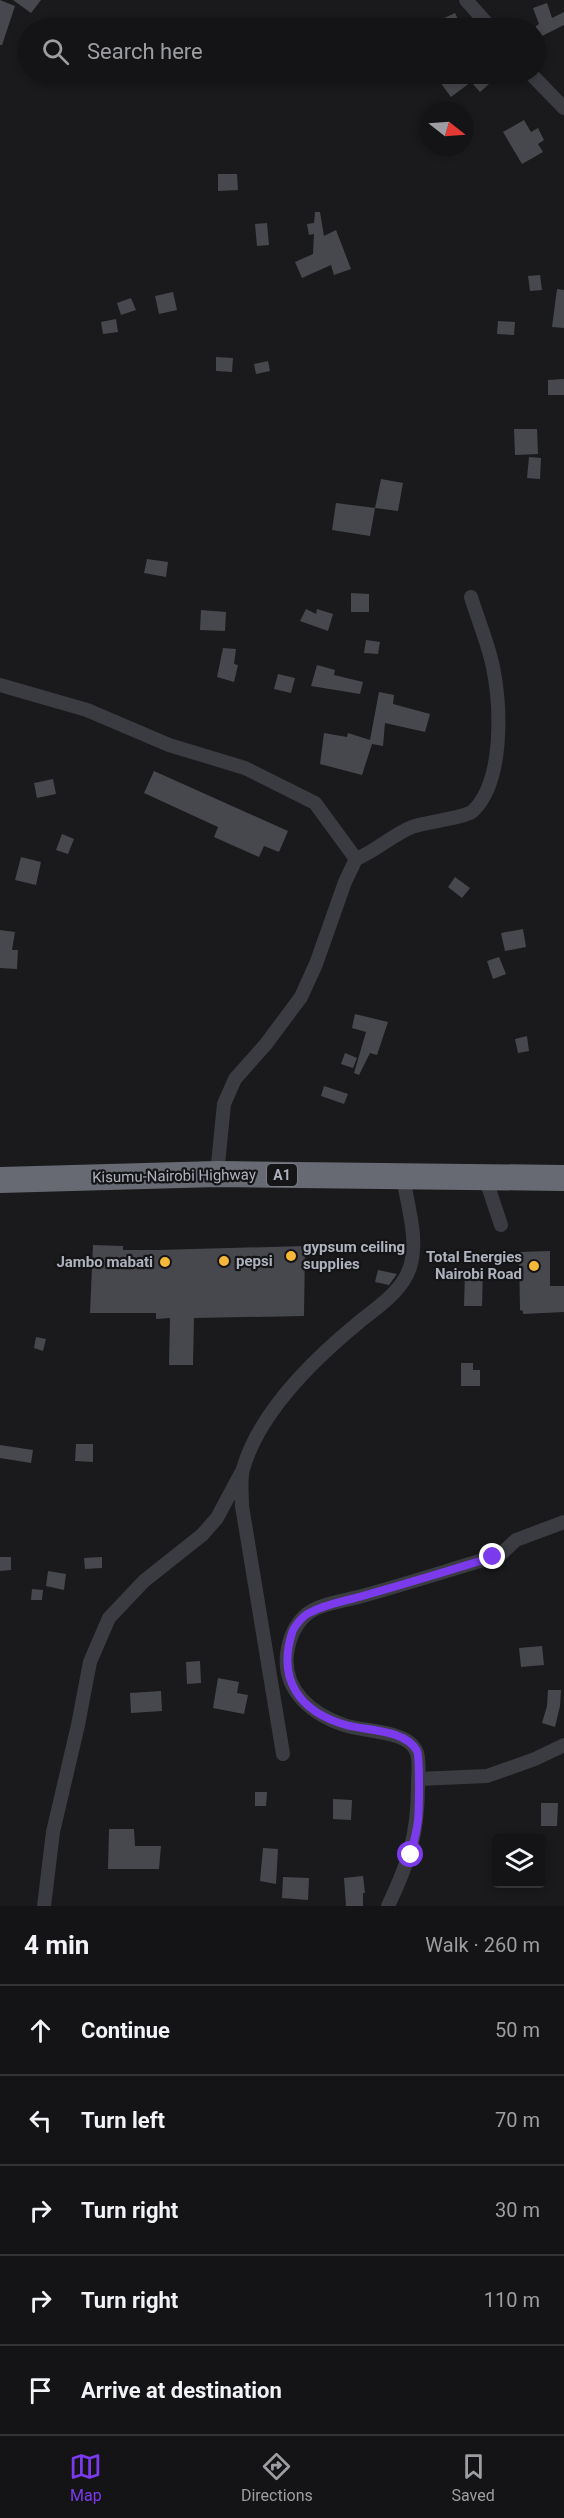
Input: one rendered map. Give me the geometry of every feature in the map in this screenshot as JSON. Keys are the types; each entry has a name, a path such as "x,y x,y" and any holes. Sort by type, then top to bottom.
{"highway":[{"name":"Kisumu-Nairobi Highway","path":"0,1180 218,1174 564,1178"}],"street":[{"path":"466,0 482,18"},
{"path":"541,84 564,108"},
{"path":"218,1174 224,1104 235,1079 266,1044 301,997 316,964 345,882 357,859 371,853 410,827 471,813 486,794 495,757 499,710 492,665 471,597"},
{"path":"0,685 87,710 169,746 245,768 315,803 357,859"},
{"path":"44,1906 53,1832 90,1662 109,1618 144,1581 202,1535 217,1518 242,1471 259,1429 322,1354 386,1300 404,1280 410,1268 413,1235 403,1176"},
{"path":"485,1178 501,1226"},
{"path":"242,1471 242,1506 245,1529 283,1754"},
{"path":"388,1906 411,1855 418,1819 417,1752 407,1740 397,1736 345,1725 316,1712 295,1693 287,1672 287,1653 293,1630 307,1614 328,1605 493,1557 501,1554 516,1540 564,1522"},
{"path":"418,1779 487,1776 535,1759 564,1745"}],"building":[{"path":"0,0 15,6 2,45 0,45"},
{"path":"13,0 41,0 31,13"},
{"path":"547,3 552,18 564,12 564,25 546,34 546,18 537,18 533,8"},
{"path":"455,13 457,18 444,18"},
{"path":"441,84 468,84 451,97"},
{"path":"473,84 489,84 480,92"},
{"path":"524,120 531,132 538,128 544,140 538,144 543,152 522,164 503,132"},
{"path":"218,174 237,174 238,190 218,191"},
{"path":"315,212 320,212 324,236 336,230 351,269 334,275 331,265 302,278 295,262 313,254 314,234 309,235 307,224 314,223"},
{"path":"267,223 269,245 257,246 255,224"},
{"path":"540,275 542,290 530,291 528,276"},
{"path":"557,289 564,290 564,328 552,327"},
{"path":"173,292 177,310 159,314 155,296"},
{"path":"131,298 136,310 121,315 117,303"},
{"path":"116,319 118,332 103,334 101,322"},
{"path":"498,321 515,322 514,335 497,334"},
{"path":"216,357 233,358 232,372 216,371"},
{"path":"268,361 270,371 256,374 254,364"},
{"path":"564,379 564,395 548,395 548,380"},
{"path":"514,429 537,429 538,454 515,455"},
{"path":"529,457 541,458 540,479 527,478"},
{"path":"381,479 403,483 398,511 375,508"},
{"path":"336,503 375,508 370,536 332,530"},
{"path":"147,559 168,562 166,577 144,573"},
{"path":"351,593 369,594 369,612 351,612"},
{"path":"306,609 316,614 317,609 333,614 328,631 300,621"},
{"path":"201,610 226,612 225,631 200,630"},
{"path":"366,640 380,642 378,654 364,653"},
{"path":"223,648 236,649 234,664 238,665 234,682 217,677"},
{"path":"317,665 335,670 334,675 363,682 360,694 311,686"},
{"path":"278,674 295,678 291,693 274,689"},
{"path":"379,692 394,695 393,704 430,714 425,732 385,723 383,746 372,744 362,775 320,764 324,733 347,737 348,733 370,740"},
{"path":"154,771 288,831 279,852 264,846 259,857 214,837 218,827 144,793"},
{"path":"53,779 56,794 37,798 34,783"},
{"path":"62,834 74,839 68,854 56,850"},
{"path":"21,857 41,862 36,885 15,880"},
{"path":"455,877 470,888 462,898 448,887"},
{"path":"523,929 526,947 505,951 501,933"},
{"path":"0,930 15,932 12,950 18,950 17,969 0,968"},
{"path":"499,957 506,974 493,979 487,961"},
{"path":"355,1014 388,1022 377,1055 370,1053 359,1075 354,1073 366,1032 352,1028"},
{"path":"527,1036 529,1051 518,1053 515,1039"},
{"path":"345,1053 357,1058 353,1068 341,1064"},
{"path":"324,1086 348,1094 344,1104 321,1096"},
{"path":"93,1245 123,1246 123,1250 305,1246 304,1316 194,1318 193,1365 169,1365 170,1318 156,1319 156,1313 90,1313"},
{"path":"550,1251 550,1286 564,1286 564,1312 523,1314 520,1310 519,1252"},
{"path":"378,1270 397,1274 389,1285 375,1282"},
{"path":"465,1271 483,1272 482,1306 464,1306"},
{"path":"36,1337 46,1339 43,1351 34,1348"},
{"path":"461,1363 473,1363 473,1370 480,1370 480,1386 461,1386"},
{"path":"76,1444 93,1444 93,1462 75,1461"},
{"path":"0,1445 33,1450 31,1463 0,1458"},
{"path":"0,1557 11,1557 11,1570 0,1571"},
{"path":"102,1557 102,1568 85,1569 84,1558"},
{"path":"48,1571 66,1574 64,1590 46,1586"},
{"path":"32,1589 43,1590 42,1600 31,1600"},
{"path":"542,1646 544,1665 521,1667 519,1648"},
{"path":"200,1661 201,1683 187,1684 186,1662"},
{"path":"218,1678 239,1682 237,1693 248,1695 244,1714 213,1708"},
{"path":"548,1690 561,1690 555,1727 542,1723 547,1706"},
{"path":"161,1691 162,1711 131,1713 130,1693"},
{"path":"255,1792 267,1792 266,1806 255,1806"},
{"path":"333,1799 352,1800 351,1820 333,1819"},
{"path":"541,1803 558,1803 557,1826 541,1826"},
{"path":"109,1829 134,1829 135,1846 161,1846 159,1869 108,1869"},
{"path":"263,1848 278,1849 276,1884 260,1881"},
{"path":"363,1876 365,1893 363,1893 363,1906 346,1906 344,1878"},
{"path":"283,1877 309,1878 308,1900 282,1898"}],"place":[{"name":"gypsum ceiling supplies","path":"291,1256"},
{"name":"pepsi","path":"224,1261"},
{"name":"Jambo mabati","path":"165,1262"},
{"name":"Total Energies Nairobi Road","path":"534,1266"}],"route":[{"path":"411,1855 418,1819 417,1752 407,1740 397,1736 345,1725 316,1712 295,1693 287,1672 287,1653 293,1630 307,1614 328,1605 493,1557"}]}
